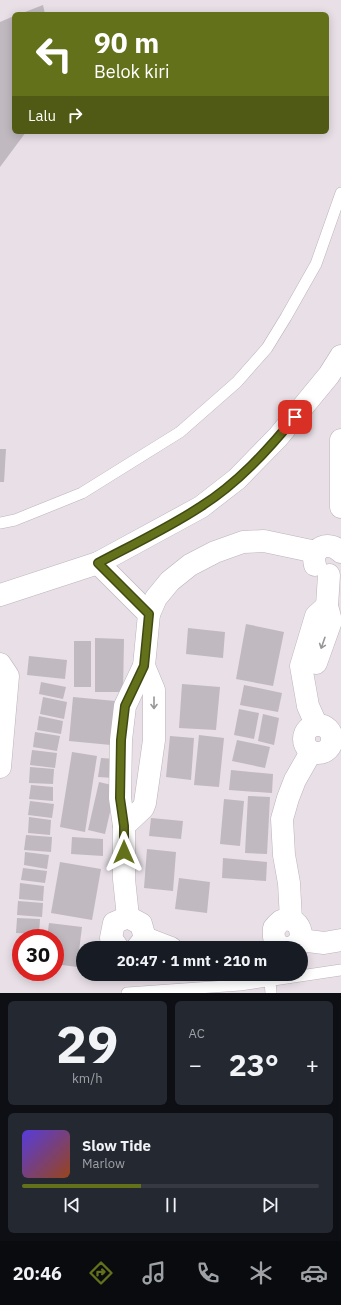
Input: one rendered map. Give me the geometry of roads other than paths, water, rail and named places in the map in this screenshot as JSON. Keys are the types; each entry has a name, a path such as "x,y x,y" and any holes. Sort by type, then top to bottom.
{"street":[{"path":"0,595 98,563 201,507 237,479 278,437 328,375 341,356"},
{"path":"341,440 341,507"},
{"path":"128,917 124,879 124,826 120,798 121,740 125,706 144,666 149,614 156,598 170,581 190,565 215,552 243,542 264,541 316,552"},
{"path":"287,941 302,932 298,925 291,920 289,883 284,855 282,819 295,780 312,752 323,752 331,745 329,731 308,706 301,666 316,616 327,606 335,571 323,574 316,567 314,556 320,548 326,546 337,548 341,552"},
{"path":"98,563 149,614"},
{"path":"0,664 8,676 0,767"},
{"path":"124,826 143,808 145,803 154,740 154,690 144,666"},
{"path":"128,917 141,924 141,941"},
{"path":"113,941 111,938 114,924 128,917"},
{"path":"308,943 324,943 341,940"}],"lane":[{"path":"0,523 14,520 82,493 180,432 237,382 267,348 316,264 341,193"},
{"path":"127,993 240,986 270,987 341,970"}]}
